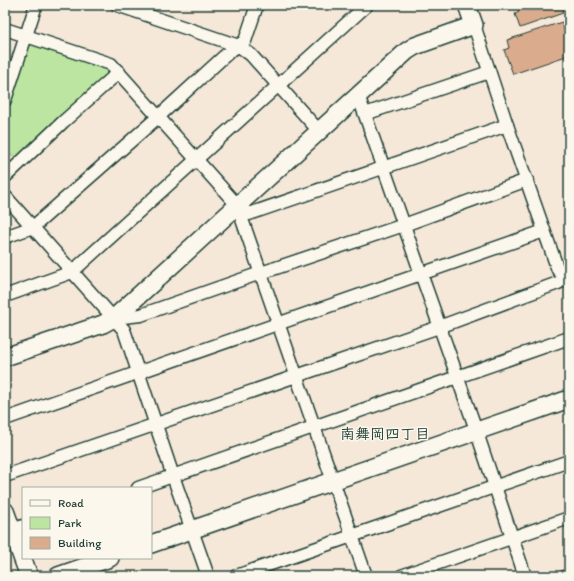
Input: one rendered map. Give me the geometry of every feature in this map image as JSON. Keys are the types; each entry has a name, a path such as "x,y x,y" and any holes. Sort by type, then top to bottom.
{"street":[{"path":"6,95 36,5"},
{"path":"117,5 239,46 251,55 319,131"},
{"path":"5,237 33,227 158,117 230,51 245,41 257,5"},
{"path":"5,296 72,272 367,5"},
{"path":"467,5 558,270 568,278"},
{"path":"5,357 103,324 114,318 407,51 415,46 474,25"},
{"path":"5,29 111,64 237,205 249,214 384,166 507,125"},
{"path":"5,177 119,72"},
{"path":"365,114 489,72"},
{"path":"358,96 458,378 525,576"},
{"path":"114,318 141,315 404,225 527,180"},
{"path":"5,196 124,330 172,476 208,576"},
{"path":"237,205 366,576"},
{"path":"5,419 544,231"},
{"path":"5,476 439,327 568,278"},
{"path":"141,487 458,378 569,338"},
{"path":"152,544 569,399"},
{"path":"236,576 569,461"},
{"path":"5,511 22,556"},
{"path":"402,576 569,518"},
{"path":"23,559 29,576"},
{"path":"58,576 107,559"}],"green space":[{"path":"32,44 106,68 108,71 107,76 16,159 5,150 5,118 28,47"}],"building":[{"path":"517,5 569,5 569,8 562,11 563,13 520,28 515,14 519,12"},
{"path":"562,22 565,32 569,31 569,55 513,74 504,50 509,48 507,40"}],"district":[{"name":"南舞岡四丁目","path":"385,434"}]}
